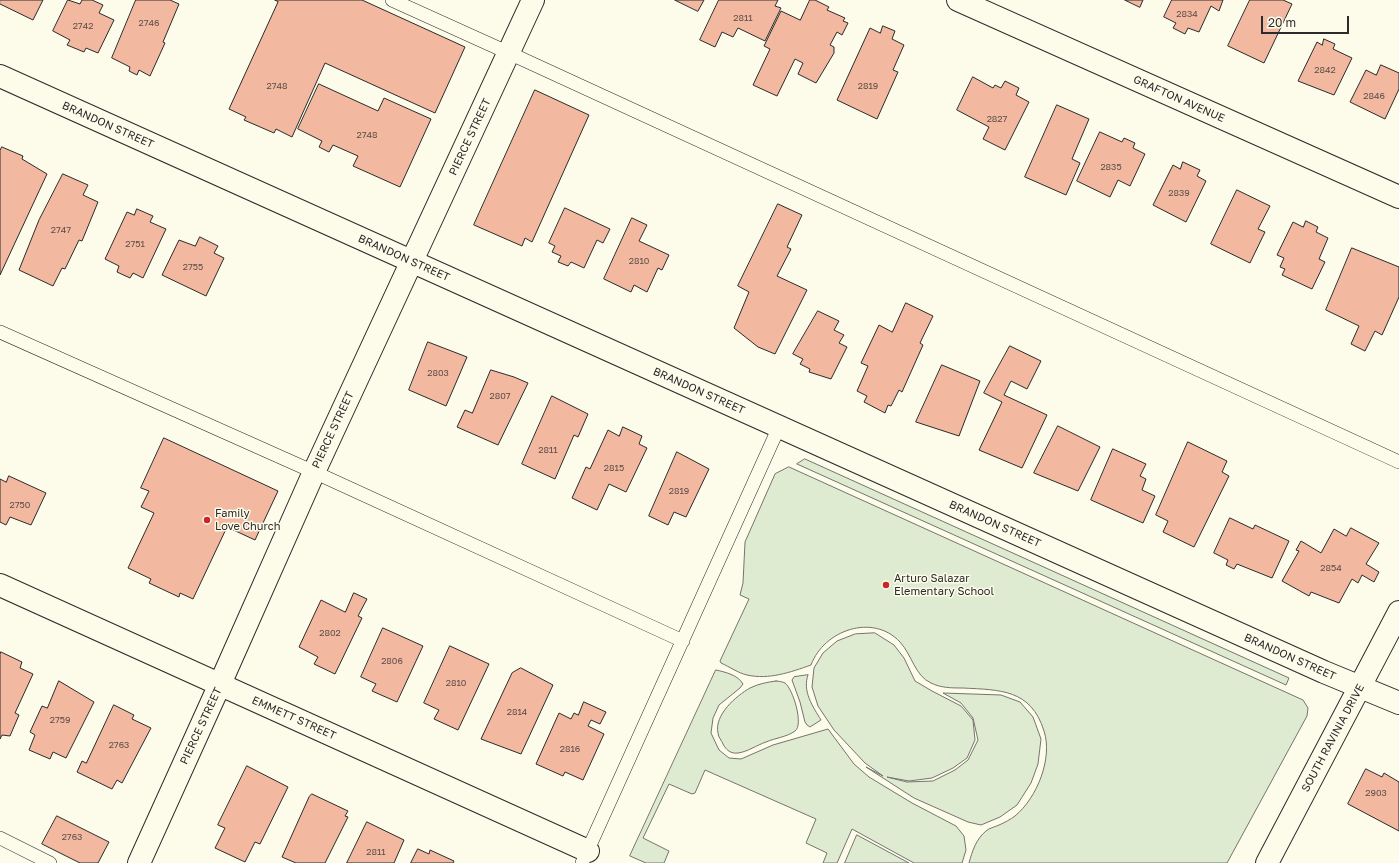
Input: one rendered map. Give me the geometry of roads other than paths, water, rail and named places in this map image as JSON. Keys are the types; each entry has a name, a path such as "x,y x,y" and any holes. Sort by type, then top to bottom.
{"street":[{"name":"PIERCE STREET","path":"138,863 220,684 314,472 533,0"},
{"name":"GRAFTON AVENUE","path":"958,0 1399,197"},
{"name":"BRANDON STREET","path":"0,76 411,262 1360,687 1399,703"},
{"name":"EMMETT STREET","path":"0,585 220,684 585,857"},
{"name":"SOUTH RAVINIA DRIVE","path":"1267,863 1399,612"}],"lane":[{"path":"392,0 1399,462"},
{"path":"0,332 314,472 682,641"},
{"path":"585,857 779,426"},
{"path":"0,838 50,863"}],"place":[{"name":"Family Love Church","path":"207,520"},
{"name":"Arturo Salazar Elementary School","path":"886,585"}]}
